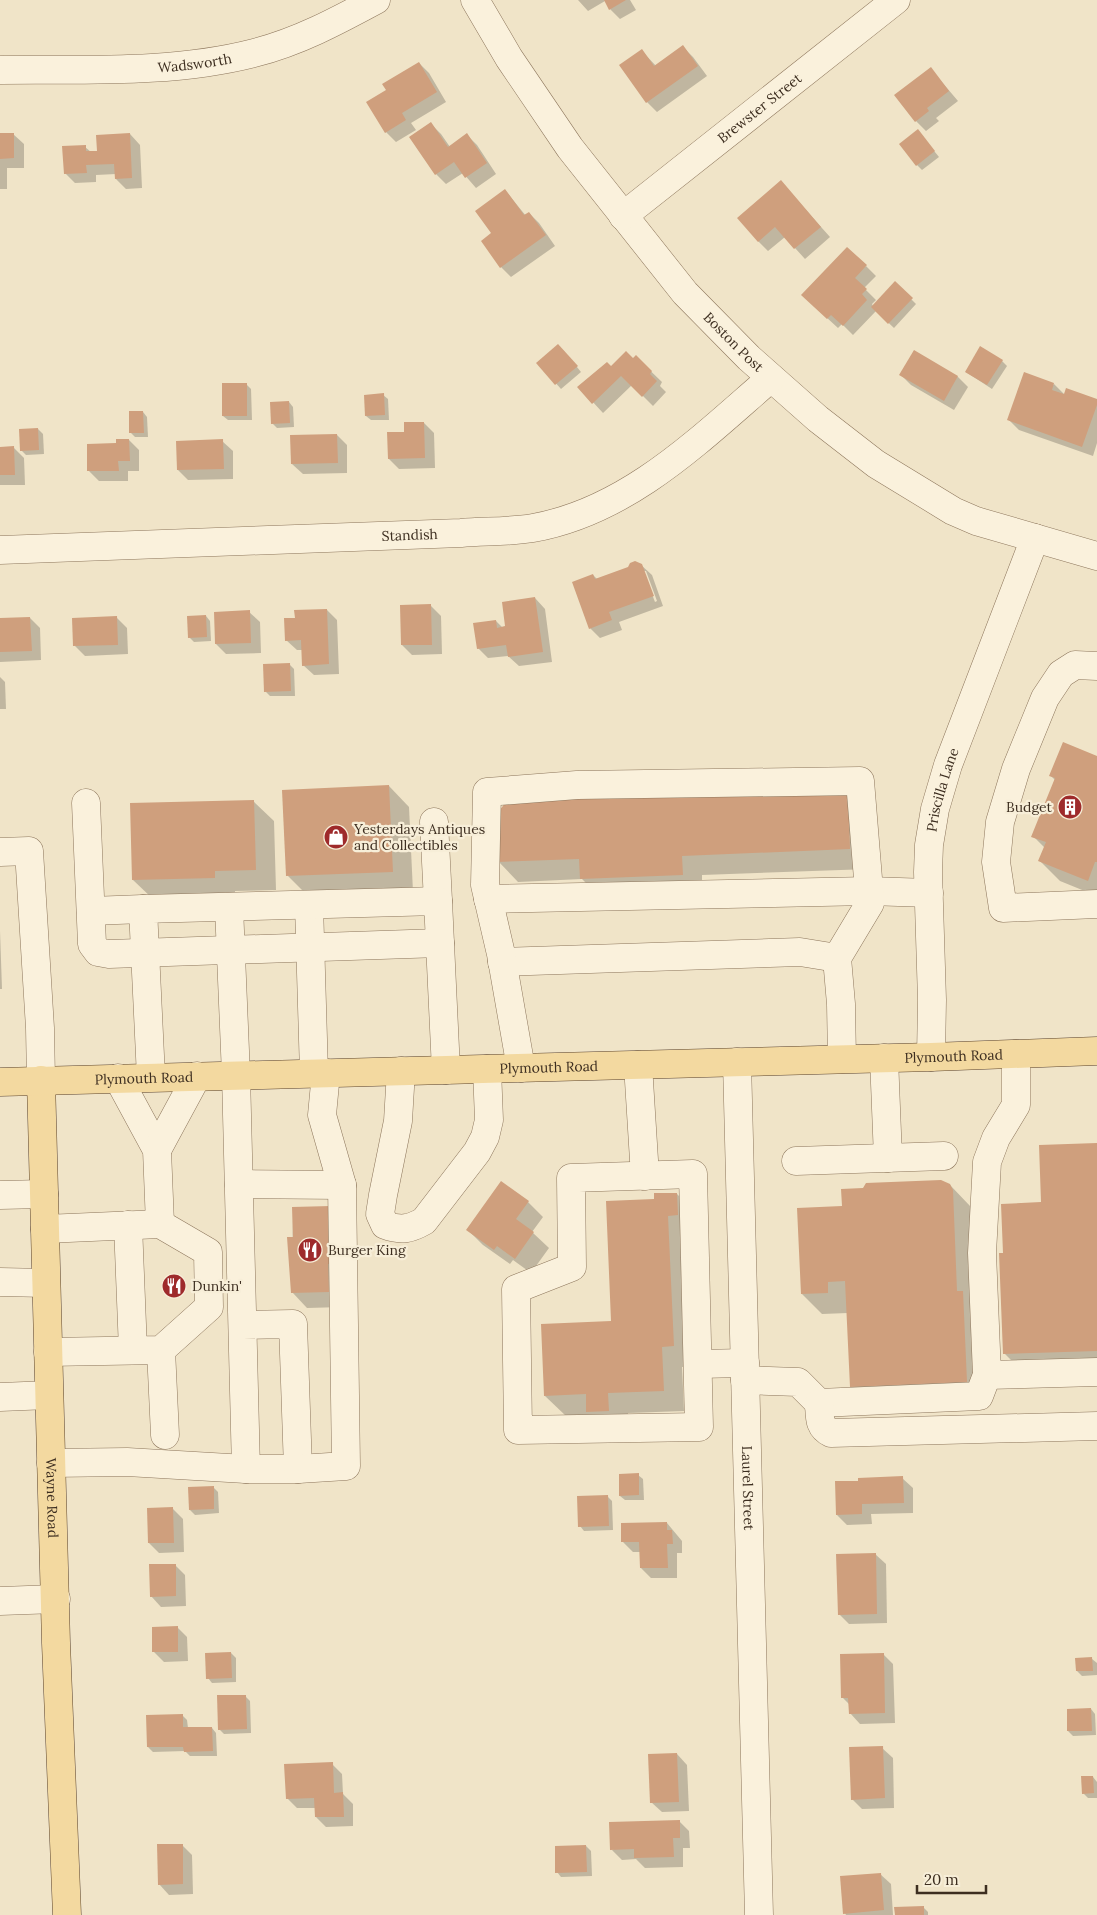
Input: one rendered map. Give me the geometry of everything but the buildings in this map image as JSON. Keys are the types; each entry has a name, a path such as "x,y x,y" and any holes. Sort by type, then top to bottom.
{"main road":[{"name":"Plymouth Road","path":"0,1082 1097,1051"},
{"name":"Wayne Road","path":"42,1080 48,1395 67,1915"}],"street":[{"name":"Wadsworth","path":"0,70 160,68 214,62 256,52 307,35 376,0"},
{"name":"Boston Post","path":"475,0 509,58 570,148 622,216 685,293 748,358 818,419 876,464 953,511 976,521 1097,556"},
{"name":"Brewster Street","path":"622,216 896,0"},
{"name":"Standish","path":"0,550 461,533 533,528 589,511 641,485 681,456 771,378"},
{"name":"Priscilla Lane","path":"931,1057 932,1000 929,845 935,809 948,765 1034,538"},
{"path":"1097,666 1075,665 1061,674 1045,698 1016,769 1002,814 996,862 1003,908 1097,904"},
{"path":"521,1068 502,962 485,885 487,792 578,785 860,781 870,903 837,958 841,1004 842,1059"},
{"path":"86,804 92,944 98,952 440,942"},
{"path":"434,822 446,1070"},
{"path":"0,852 29,851 42,1080"},
{"path":"488,899 869,891 929,893"},
{"path":"91,911 438,901"},
{"path":"51,1463 127,1462 246,1469 298,1469 346,1466 342,1185 322,1115 310,947 309,904"},
{"path":"229,907 236,1075 246,1469"},
{"path":"143,909 151,1078"},
{"path":"502,962 800,952 837,958"},
{"path":"980,1429 983,1385 982,1253 987,1162 996,1138 1016,1105 1016,1054"},
{"path":"884,1058 888,1158"},
{"name":"Laurel Street","path":"737,1062 759,1915"},
{"path":"638,1065 644,1176"},
{"path":"401,1071 398,1121 380,1214 385,1225 398,1230 412,1228 424,1222 477,1152 485,1137 489,1120 487,1069"},
{"path":"157,1150 197,1076"},
{"path":"118,1078 157,1150 160,1224"},
{"path":"796,1162 944,1156"},
{"path":"693,1174 700,1428 518,1430 516,1289 572,1267 571,1178 644,1176 693,1174"},
{"path":"239,1184 342,1185"},
{"path":"0,1195 44,1194"},
{"path":"45,1229 160,1224 208,1252 209,1307 161,1350 48,1352"},
{"path":"128,1225 133,1350"},
{"path":"0,1282 46,1283"},
{"path":"243,1325 293,1324 298,1469"},
{"path":"161,1350 165,1435"},
{"path":"698,1364 798,1382 819,1403 820,1424 824,1430 831,1433 1097,1426"},
{"path":"819,1403 1097,1372"},
{"path":"0,1397 48,1395"},
{"path":"0,1600 56,1599"}],"place":[{"name":"Budget","path":"1070,807"},
{"name":"Yesterdays Antiques and Collectibles","path":"336,837"},
{"name":"Burger King","path":"310,1250"},
{"name":"Dunkin'","path":"174,1286"}]}
